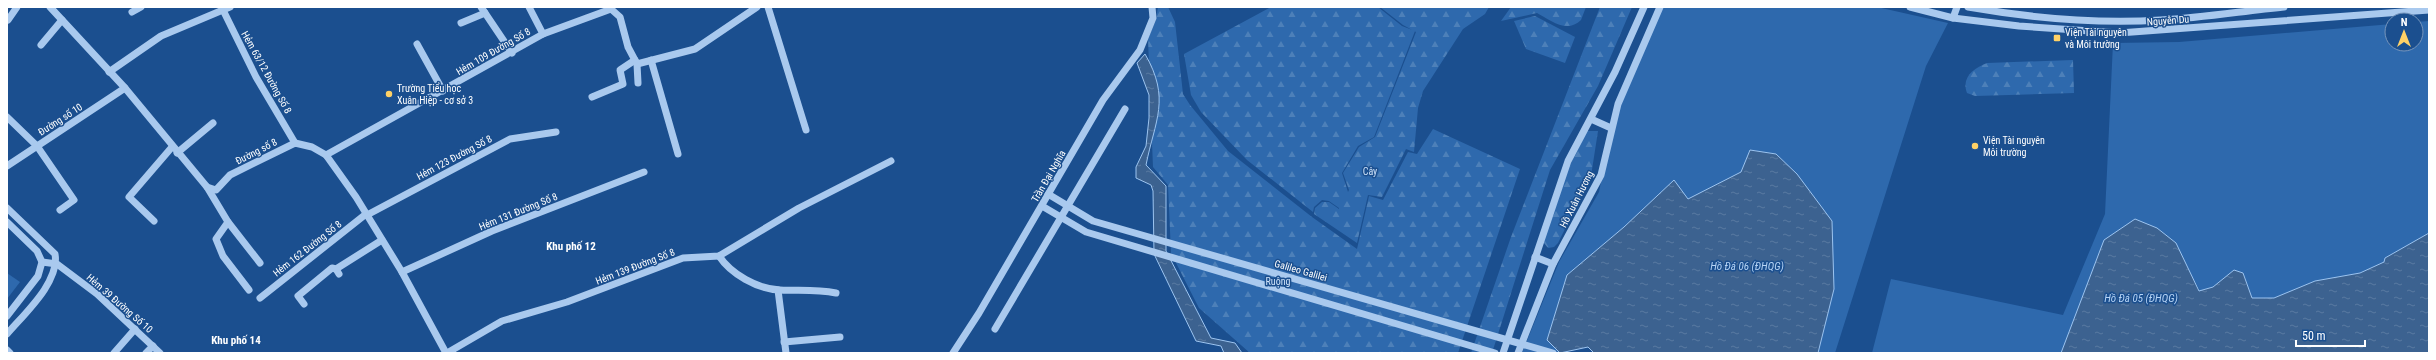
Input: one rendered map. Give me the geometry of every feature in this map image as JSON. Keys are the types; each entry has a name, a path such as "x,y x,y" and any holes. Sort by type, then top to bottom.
{"street":[{"path":"8,20 17,7"},
{"path":"50,7 125,88 174,150 207,187 228,222 260,263"},
{"path":"132,12 141,7"},
{"path":"109,72 161,36 230,7"},
{"path":"529,7 543,34"},
{"path":"592,97 623,84 620,70 636,62 651,60 695,49 757,7"},
{"path":"768,7 806,130"},
{"name":"Trần Đại Nghĩa","path":"953,353 1042,206 1103,100 1140,50 1153,18 1152,7"},
{"name":"Hồ Xuân Hương","path":"1503,353 1568,161 1591,119 1644,7"},
{"name":"Hồ Xuân Hương","path":"1518,353 1553,264 1601,175 1611,128 1618,104 1660,7"},
{"name":"Nguyễn Du","path":"1910,7 1953,18 2019,26 2119,33 2429,10"},
{"path":"1953,18 1957,7"},
{"name":"Nguyễn Du","path":"1968,7 2021,16 2119,21 2161,20 2284,7"},
{"path":"612,8 620,17 628,47 636,62 638,83"},
{"name":"Hẻm 109 Đường Số 8","path":"326,155 543,34 612,8"},
{"name":"Hẻm 63/12 Đường Số 8","path":"222,10 256,77 295,143"},
{"path":"461,24 483,10 512,52"},
{"path":"41,44 62,20"},
{"path":"417,44 443,91"},
{"path":"651,60 678,154"},
{"name":"Đường số 10","path":"7,166 125,88"},
{"path":"995,329 1125,109"},
{"path":"7,117 37,146 74,200 60,210"},
{"path":"1591,119 1611,128"},
{"path":"154,221 129,197 174,150 213,123"},
{"name":"Hẻm 123 Đường Số 8","path":"367,214 510,139 556,132"},
{"path":"295,143 312,147 326,155 367,214 402,272 446,353"},
{"name":"Đường số 8","path":"207,187 216,190 230,175 295,143"},
{"name":"Hẻm 139 Đường Số 8","path":"446,353 502,321 567,302 683,258 719,256 800,208 891,161"},
{"name":"Hẻm 131 Đường Số 8","path":"402,272 492,231 644,172"},
{"name":"Galileo Galilei","path":"1048,194 1093,221 1553,353"},
{"path":"1042,206 1086,232 1495,353"},
{"path":"7,208 55,254 57,264 53,277 7,334"},
{"name":"Hẻm 162 Đường Số 8","path":"260,298 367,214"},
{"path":"7,222 37,251 42,262 38,276 7,316"},
{"path":"228,222 216,239 223,256 249,290"},
{"path":"1099,236 1103,224"},
{"path":"304,304 298,296 316,279 332,268 338,272 382,240"},
{"path":"719,256 727,268 748,280 778,290 818,289 836,293"},
{"path":"1535,257 1553,264"},
{"name":"Hẻm 39 Đường Số 10","path":"42,262 57,264 97,294 160,353"},
{"path":"778,290 786,353"},
{"path":"114,353 136,330"},
{"path":"784,342 840,337"},
{"path":"146,353 153,346"},
{"path":"7,350 10,353"}],"green space":[{"name":"Ruộng","path":"1158,7 1168,7 1175,22 1183,94 1190,105 1228,151 1312,217 1357,249 1369,196 1383,200 1408,152 1417,154 1433,129 1520,169 1458,353 1250,353 1199,308 1171,253 1168,185 1153,167 1148,39 1156,20"},
{"name":"Cây","path":"1271,7 1378,7 1402,26 1412,30 1380,7 1489,7 1485,14 1463,29 1423,91 1418,108 1414,152 1406,149 1382,197 1368,195 1357,243 1314,214 1315,208 1322,202 1329,202 1339,208 1329,201 1322,200 1314,207 1313,212 1247,160 1201,112 1191,95 1184,54","holes":["1415,31 1416,32 1375,137 1359,147 1343,173 1349,190 1348,192 1342,173 1358,146 1374,137"]},
{"path":"1511,7 1586,7 1581,20 1576,24 1564,26 1537,13 1501,21"},
{"path":"1600,7 1632,7 1598,86 1550,170 1492,353 1471,353 1511,237"},
{"path":"1660,7 1877,7 1948,23 1926,66 1835,353 1818,353 1834,289 1797,174 1776,154 1751,150 1741,172 1688,200 1674,181 1624,227 1567,275 1547,340 1560,353 1522,353 1559,262 1599,192 1614,116"},
{"path":"1535,16 1575,37 1565,63 1526,49 1514,21"},
{"path":"2424,21 2429,21 2429,233 2385,258 2384,262 2360,273 2315,281 2274,298 2252,298 2243,273 2234,270 2213,287 2200,291 2193,278 2070,333 2061,353 1872,353 1891,279 2063,315 2105,214 2113,43 2179,42 2384,25 2384,52 2424,52"},
{"path":"2073,60 2074,93 1975,96 1967,93 1967,78 1973,70 1987,63"},
{"path":"1587,131 1598,131 1591,176 1558,243 1554,247 1548,248 1544,243 1544,233 1570,165"},
{"path":"7,273 20,282 7,299"}],"water":[{"path":"1145,54 1153,70 1159,97 1159,110 1146,165 1166,186 1166,251 1211,338 1235,343 1242,353 1224,353 1221,346 1196,341 1154,254 1153,191 1151,185 1136,178 1136,167 1146,146 1149,118 1149,95 1137,63"},
{"name":"Hồ Đá 06 (ĐHQG)","path":"1750,150 1776,154 1797,174 1832,221 1834,289 1818,353 1594,353 1588,347 1560,353 1547,340 1567,275 1624,227 1674,180 1688,199 1741,172"},
{"name":"Hồ Đá 05 (ĐHQG)","path":"2135,219 2157,228 2176,243 2199,291 2213,287 2234,270 2243,273 2252,298 2274,298 2315,281 2360,273 2384,262 2385,258 2429,233 2429,353 2061,353 2104,240"}],"place":[{"name":"Viện Tài nguyên và Môi trường","path":"2057,38"},
{"name":"Trường Tiểu học Xuân Hiệp - cơ sở 3","path":"389,94"},
{"name":"Viện Tài nguyên Môi trường","path":"1975,146"}],"district":[{"name":"Khu phố 12","path":"571,246"},
{"name":"Khu phố 14","path":"236,340"}]}
